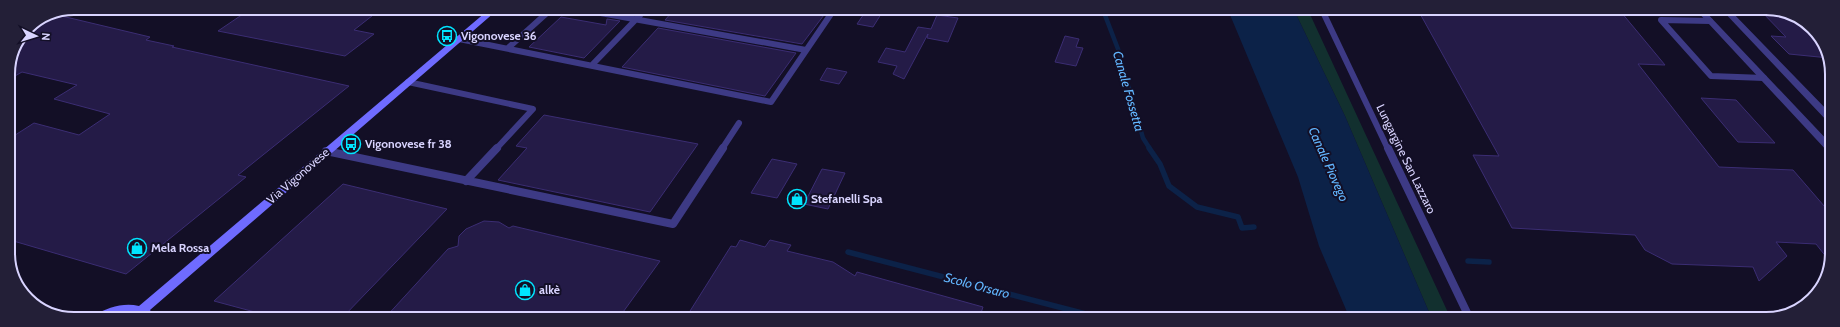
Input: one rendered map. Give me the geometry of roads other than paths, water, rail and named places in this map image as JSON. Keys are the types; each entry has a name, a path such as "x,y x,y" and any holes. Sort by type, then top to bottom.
{"main road":[{"name":"Via Vigonovese","path":"148,312 326,151 487,15"},
{"name":"Via Vigonovese","path":"113,312 131,308 141,312"}],"street":[{"path":"1704,15 1825,144"},
{"path":"1731,15 1825,114"}],"lane":[{"path":"508,48 545,15"},
{"path":"613,15 806,50"},
{"path":"592,65 641,15"},
{"path":"459,38 770,102 830,15"},
{"name":"Lungargine San Lazzaro","path":"1324,15 1467,312"},
{"path":"1710,21 1661,20 1711,76 1764,78"},
{"path":"408,82 533,109 466,181"},
{"path":"326,151 673,224 739,123"}],"water":[{"name":"Canale Piovego","path":"1230,15 1296,15 1345,116 1429,312 1347,312 1319,246 1298,177"}],"waterway":[{"name":"Canale Fossetta","path":"1105,15 1118,49 1143,138 1150,149"},
{"name":"Canale Fossetta","path":"1149,148 1160,164 1169,186 1197,207 1238,217 1242,228 1254,227"},
{"name":"Scolo Orsaro","path":"848,252 1078,312"},
{"name":"Canale Fossetta","path":"1468,261 1489,262"}],"place":[{"name":"Vigonovese 36","path":"447,36"},
{"name":"Vigonovese fr 38","path":"351,144"},
{"name":"Stefanelli Spa","path":"797,199"},
{"name":"Mela Rossa","path":"137,248"},
{"name":"alkè","path":"525,290"}]}
